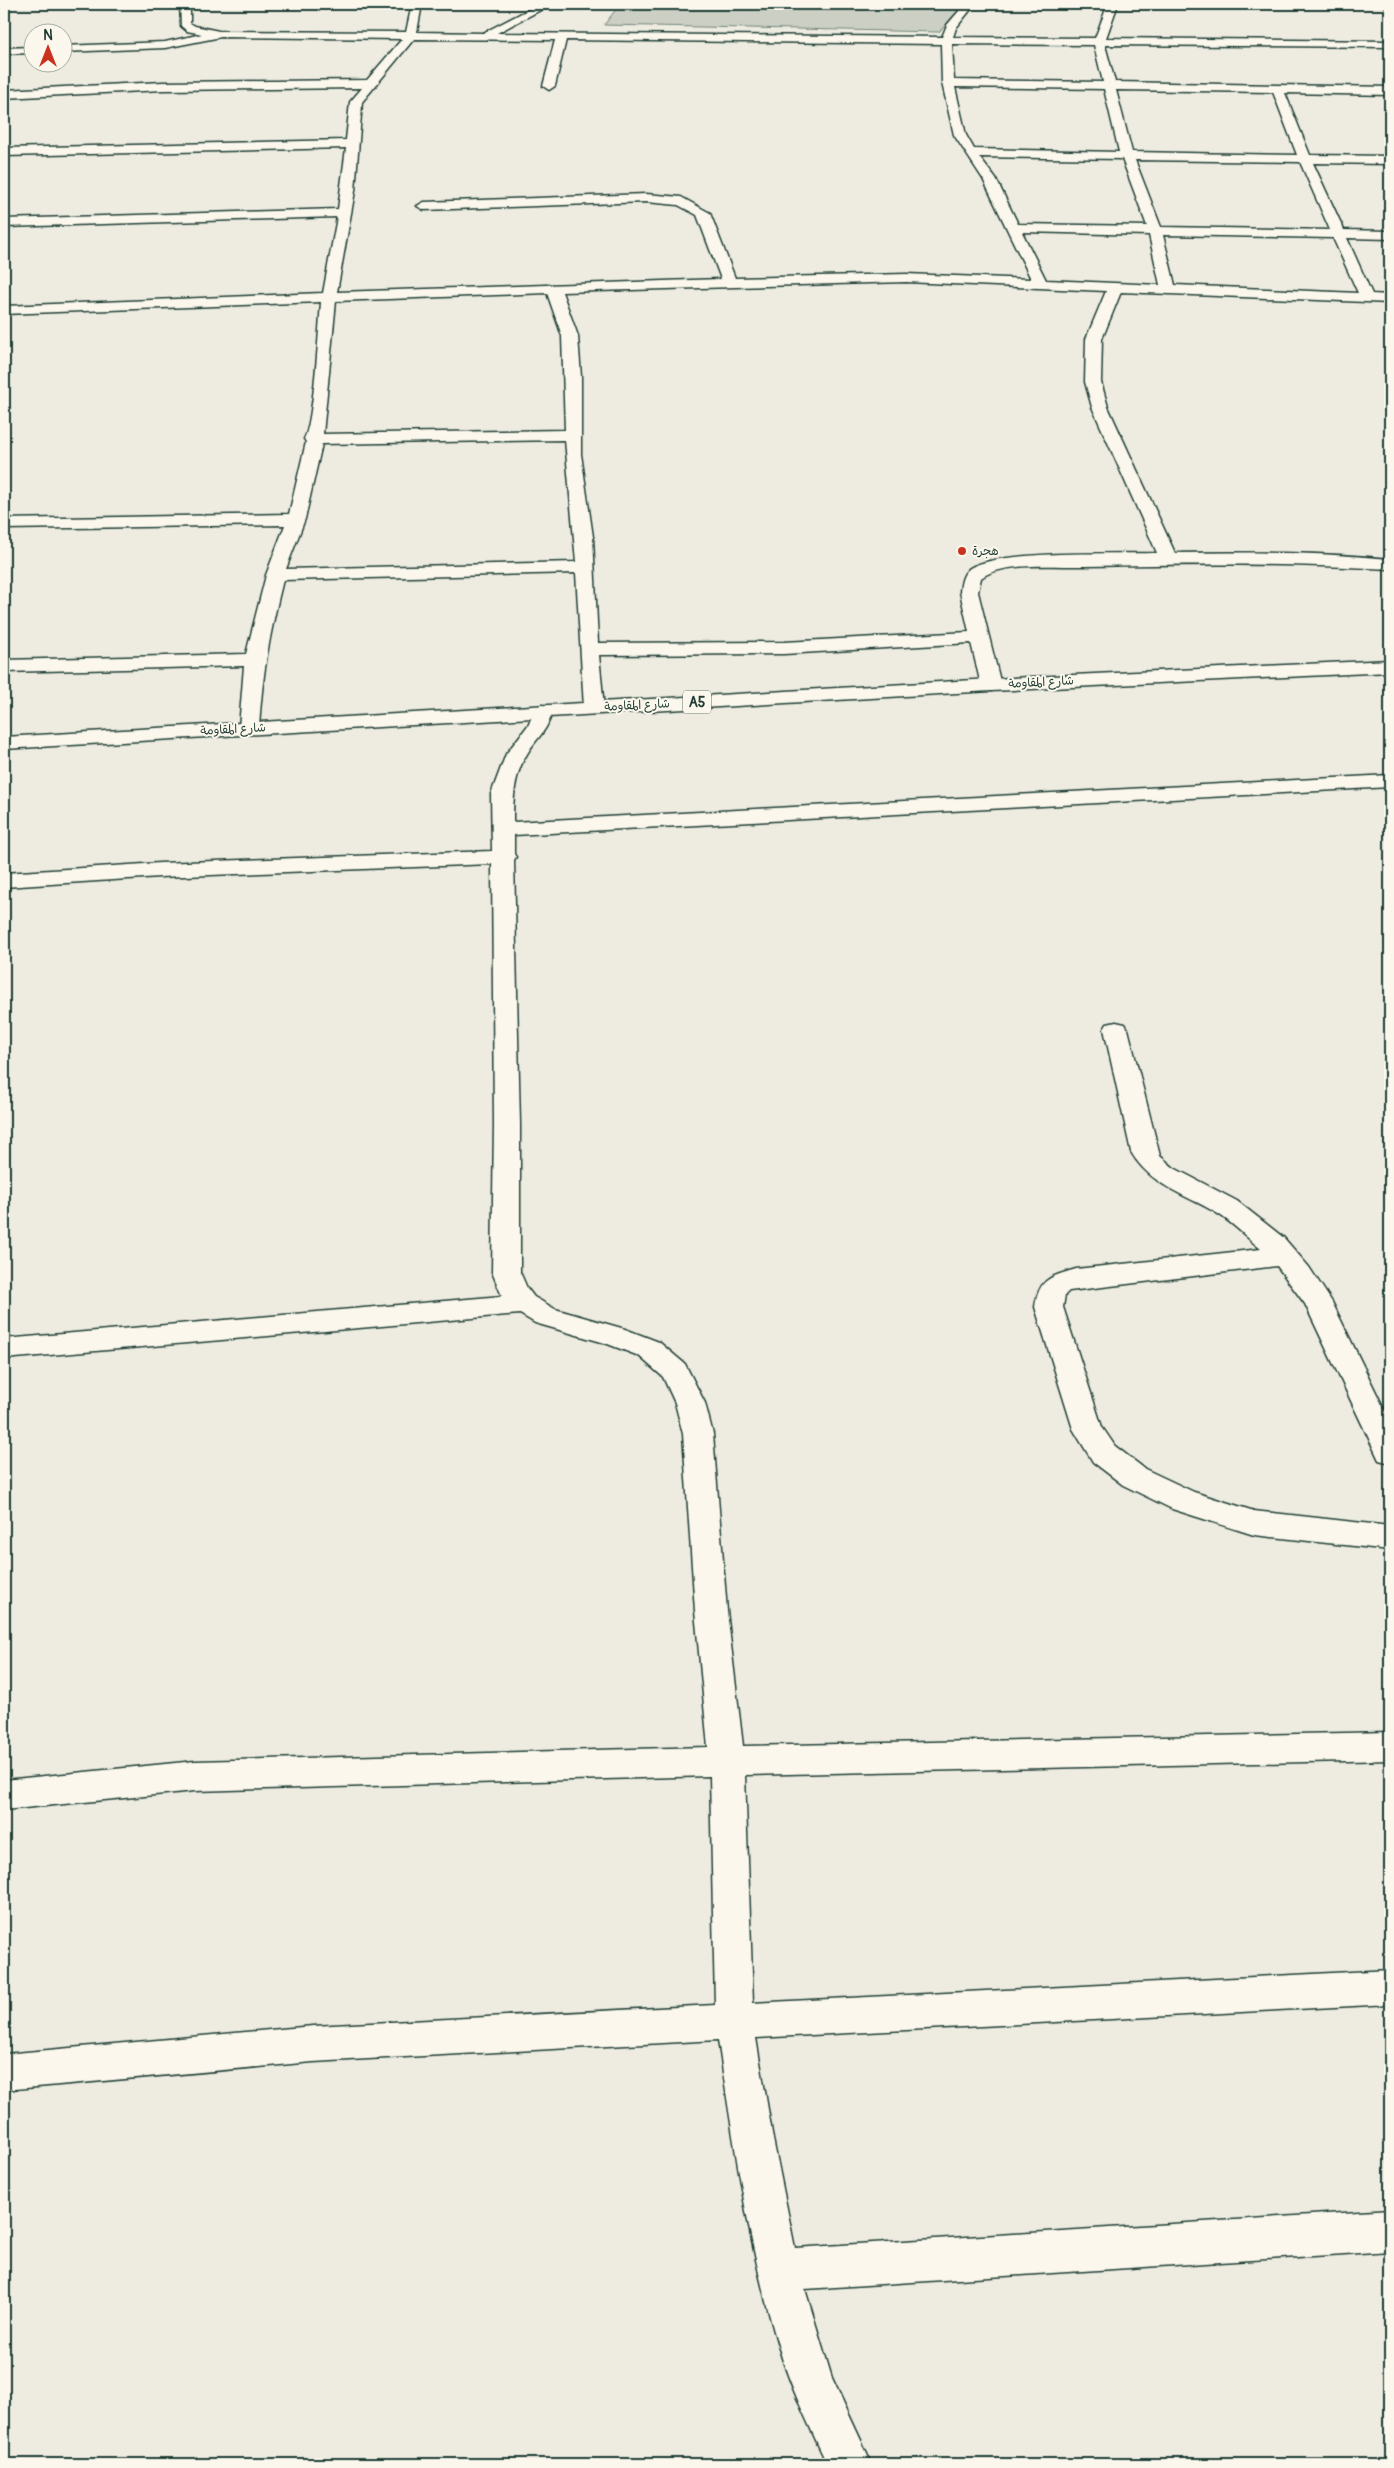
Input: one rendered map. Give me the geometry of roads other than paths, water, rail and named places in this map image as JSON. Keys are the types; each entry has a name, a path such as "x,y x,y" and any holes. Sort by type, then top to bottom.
{"main road":[{"path":"185,4 184,24 191,29 222,34 1390,44"},
{"path":"249,728 259,635 275,576 296,519 310,466 312,439 319,410 329,298 348,190 356,102 412,35 418,4"},
{"path":"484,35 547,4"},
{"path":"970,4 951,27 946,40 948,83 960,135 970,153 989,179 1040,283"},
{"path":"1113,4 1099,42 1108,86 1126,154 1155,230 1170,291"},
{"path":"72,49 165,49 222,34"},
{"path":"549,86 562,36"},
{"path":"4,51 22,50"},
{"path":"163,86 164,70"},
{"path":"948,83 1390,91"},
{"path":"4,94 163,86 372,84"},
{"path":"1278,89 1304,158 1340,234 1367,298"},
{"path":"4,152 351,144"},
{"path":"970,153 1126,154 1390,160"},
{"path":"424,206 646,198 681,201 703,213 729,282"},
{"path":"4,223 344,213"},
{"path":"1013,228 1390,236"},
{"path":"4,310 553,288 906,278 1040,283 1170,291 1390,299"},
{"path":"553,288 570,336 574,474 580,502 586,567 589,649 594,708"},
{"path":"1115,288 1094,339 1093,382 1100,407 1116,437 1168,558"},
{"path":"312,439 573,435"},
{"path":"4,524 296,519"},
{"path":"991,685 978,637 969,592 970,580 976,572 989,567 1020,563 1168,558 1279,558 1390,564"},
{"path":"275,576 586,567"},
{"path":"589,649 661,651 741,650 978,637"},
{"path":"4,666 255,660"},
{"name":"شارع المقاومة","path":"4,743 991,685 1390,666"},
{"path":"542,711 538,725 516,754 508,772 502,794 507,1124 506,1272 514,1292 524,1304 544,1316 615,1336 650,1349 675,1371 690,1403 698,1434 711,1611 727,1761 734,2020 753,2139 779,2270 799,2346 813,2386 850,2464"},
{"path":"504,829 1390,781"},
{"path":"4,880 160,870 504,857"},
{"path":"1116,1029 1144,1152 1150,1162 1165,1174 1227,1207 1274,1246 1300,1274 1318,1302 1390,1452"},
{"path":"1284,1256 1076,1279 1059,1284 1051,1292 1049,1306 1088,1429 1104,1454 1134,1477 1183,1501 1254,1523 1390,1538"},
{"path":"4,1349 524,1304"},
{"path":"4,1795 195,1776 727,1761 1390,1746"},
{"path":"4,2072 313,2044 734,2020 1390,1987"},
{"path":"779,2270 1390,2230"}],"place":[{"name":"هجرة","path":"962,551"}]}
